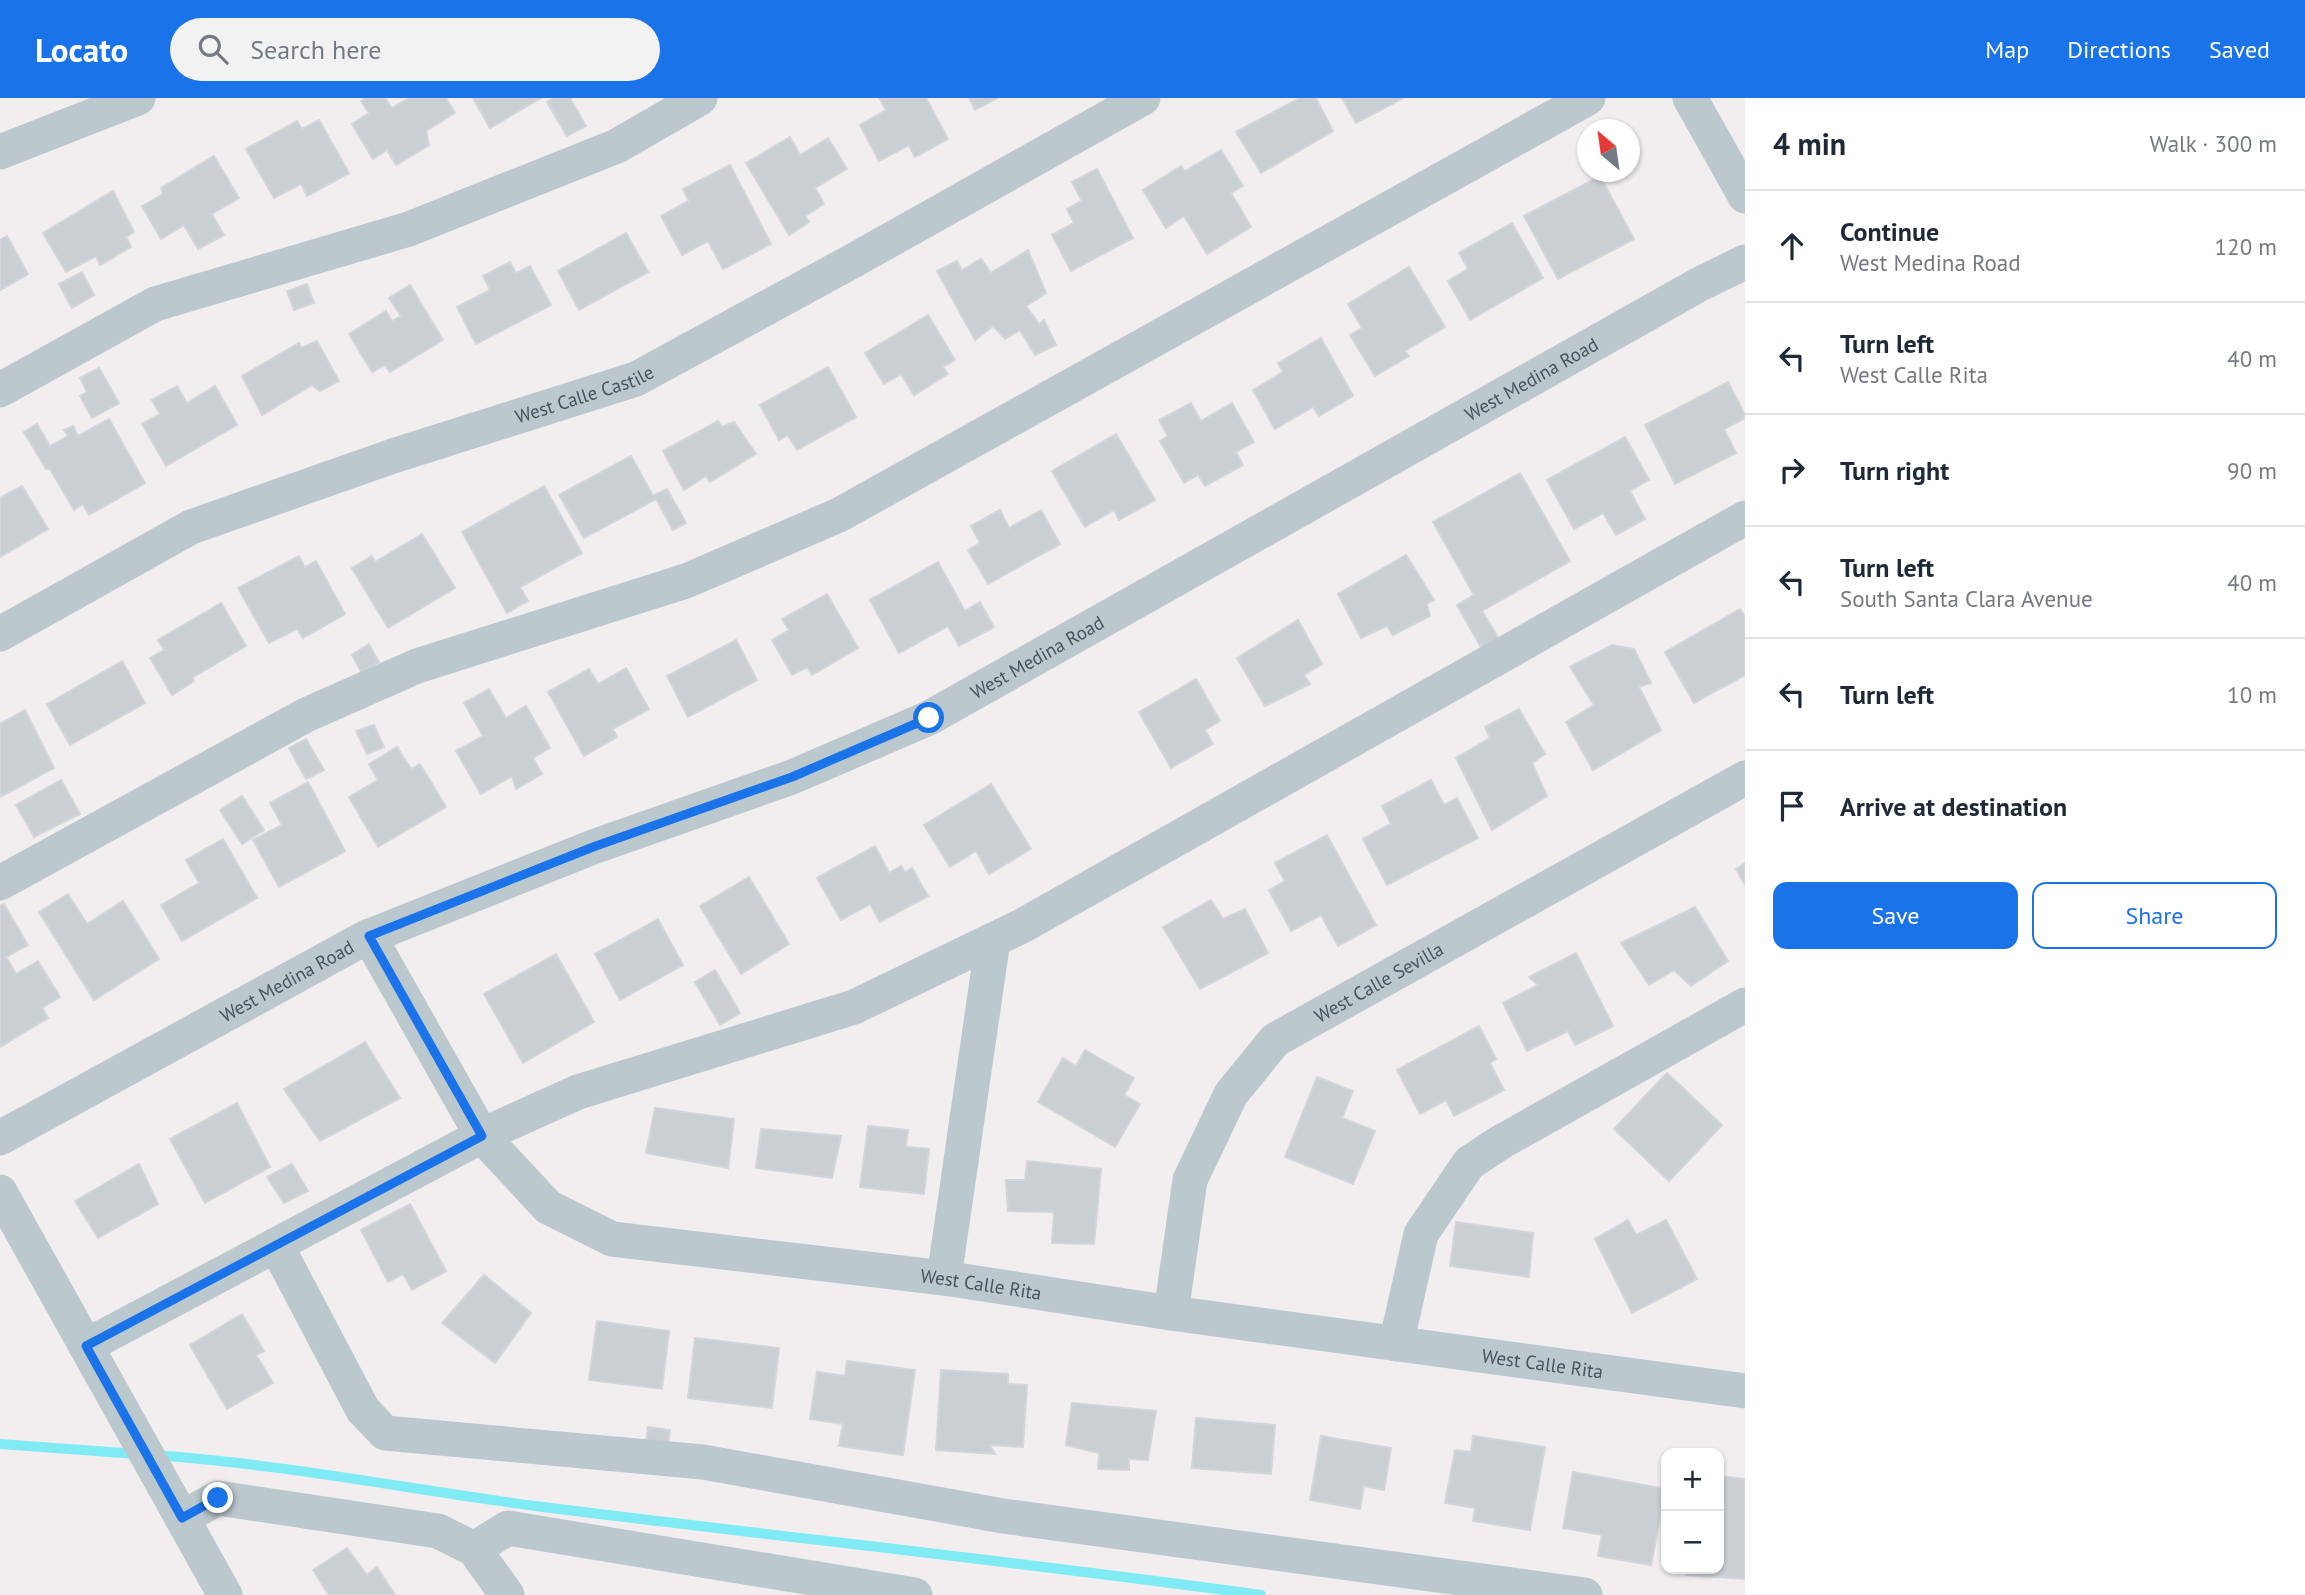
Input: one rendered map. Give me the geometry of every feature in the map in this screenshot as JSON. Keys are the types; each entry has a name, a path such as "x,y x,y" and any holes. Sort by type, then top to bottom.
{"street":[{"path":"0,152 138,98"},
{"path":"0,390 155,304 409,229 617,146 700,98"},
{"name":"West Calle Castile","path":"0,634 191,527 393,456 636,379 1143,98"},
{"path":"0,883 306,715 416,666 686,581 839,515 1588,98"},
{"path":"1690,98 1745,196"},
{"name":"West Medina Road","path":"0,1138 369,936 593,847 792,777 929,718 1700,284 1745,262"},
{"path":"86,1346 482,1136 578,1092 854,1007 1022,926 1745,518"},
{"name":"West Calle Sevilla","path":"1171,1313 1190,1180 1231,1094 1275,1040 1745,778"},
{"name":"West Calle Rita","path":"369,936 482,1136 548,1207 612,1239 944,1278 1171,1313 1745,1391"},
{"path":"944,1278 993,940"},
{"path":"1396,1344 1421,1234 1469,1163 1501,1142 1745,1005"},
{"path":"0,1192 225,1595"},
{"path":"276,1245 363,1410 386,1433 703,1462 1003,1516 1585,1595"},
{"path":"182,1518 218,1498 438,1531 474,1549 507,1595"},
{"path":"474,1549 508,1528 915,1595"}],"building":[{"path":"366,98 385,98 392,108 409,98 446,98 455,113 426,131 429,145 396,165 387,150 373,159 352,124 369,113 361,101"},
{"path":"473,98 541,98 490,128"},
{"path":"554,98 570,98 586,126 567,136 547,102"},
{"path":"879,98 926,98 948,139 915,157 909,145 879,161 860,125 886,110"},
{"path":"969,98 997,98 975,110"},
{"path":"1300,98 1316,98 1333,131 1261,173 1236,132"},
{"path":"1342,98 1403,98 1356,123"},
{"path":"319,120 349,173 307,196 301,184 274,198 246,149 297,121 302,129"},
{"path":"790,137 800,155 828,138 847,169 815,188 824,204 805,216 809,222 789,235 746,163"},
{"path":"1221,150 1243,186 1231,193 1251,227 1207,254 1184,216 1166,228 1143,190 1181,166 1185,171"},
{"path":"214,156 239,198 212,214 224,235 198,249 184,225 161,239 142,206 163,194 161,188"},
{"path":"730,165 771,244 723,269 708,241 682,255 661,216 689,201 683,189"},
{"path":"1097,169 1133,238 1071,271 1052,235 1074,223 1067,209 1082,201 1072,182"},
{"path":"1589,182 1603,182 1634,239 1558,279 1524,216"},
{"path":"113,191 134,232 126,237 131,247 100,265 96,256 66,272 43,233"},
{"path":"1512,223 1543,278 1470,320 1448,281 1468,269 1459,253"},
{"path":"626,233 648,272 579,310 558,271"},
{"path":"7,236 28,274 0,290 0,240"},
{"path":"1028,250 1046,293 1026,306 1039,324 1044,320 1056,345 1035,355 1020,330 1005,339 993,326 975,340 937,271 957,261 962,270 981,259 991,273"},
{"path":"510,262 516,273 530,266 551,305 476,344 457,307 490,290 483,276"},
{"path":"1409,267 1445,327 1405,351 1409,356 1375,376 1350,335 1362,328 1348,304"},
{"path":"82,272 94,295 72,308 59,284"},
{"path":"307,284 314,303 294,310 287,291"},
{"path":"410,285 443,340 390,372 385,365 372,372 349,334 386,311 392,321 401,316 389,298"},
{"path":"928,315 955,360 943,367 948,374 914,395 901,374 884,384 865,353"},
{"path":"1321,338 1353,396 1319,416 1313,407 1275,429 1253,390 1283,372 1278,363"},
{"path":"317,341 339,381 320,391 312,385 262,415 242,376 299,343 301,348"},
{"path":"828,367 856,417 797,450 788,435 779,440 760,405"},
{"path":"99,368 119,403 92,418 80,396 87,392 80,378"},
{"path":"1728,382 1745,415 1745,418 1724,429 1736,453 1675,484 1645,425"},
{"path":"177,386 187,403 215,386 237,425 166,466 142,424 160,414 152,400"},
{"path":"1191,403 1201,421 1232,403 1254,442 1236,452 1243,465 1205,486 1198,475 1184,483 1160,441 1168,436 1159,420"},
{"path":"109,419 145,483 89,515 83,504 74,510 24,432 37,424 50,446 68,436 64,430 73,426 78,436"},
{"path":"718,421 722,427 734,422 756,454 710,482 706,476 684,490 663,451"},
{"path":"1116,434 1155,500 1119,520 1114,510 1085,527 1052,471"},
{"path":"1625,437 1649,480 1630,491 1645,519 1616,535 1603,513 1574,529 1547,480"},
{"path":"631,456 653,496 667,489 686,523 673,530 656,499 584,538 559,495"},
{"path":"1520,473 1570,561 1482,611 1499,639 1482,649 1457,605 1474,595 1433,522"},
{"path":"22,486 48,529 0,557 0,498"},
{"path":"544,486 582,553 520,587 528,601 507,613 462,532"},
{"path":"1000,510 1009,528 1041,510 1060,544 988,584 968,550 980,543 971,526"},
{"path":"422,534 455,588 388,628 352,568 372,556 375,562"},
{"path":"1406,555 1434,600 1427,604 1430,616 1393,635 1387,626 1361,638 1338,594"},
{"path":"299,556 305,567 316,561 345,614 303,638 297,629 269,643 238,588"},
{"path":"938,562 965,611 980,602 994,627 959,646 948,626 899,653 870,600"},
{"path":"827,594 858,648 812,675 807,667 792,675 772,640 789,630 782,619"},
{"path":"221,603 246,646 192,678 194,681 172,695 150,658 164,650 158,640"},
{"path":"1740,609 1745,617 1745,675 1694,703 1665,652"},
{"path":"1298,620 1322,664 1304,675 1310,684 1265,706 1237,658"},
{"path":"736,640 757,680 688,717 667,676"},
{"path":"369,644 379,662 361,672 352,655"},
{"path":"1612,645 1634,649 1651,683 1639,687 1661,730 1593,770 1566,722 1594,705 1570,667"},
{"path":"122,661 145,703 70,745 47,704"},
{"path":"626,668 649,709 613,729 617,737 584,756 548,692 589,669 598,684"},
{"path":"1196,679 1220,721 1205,730 1213,744 1171,768 1139,712"},
{"path":"489,689 506,718 526,706 550,748 533,758 542,774 516,789 512,776 481,794 456,751 483,736 464,703"},
{"path":"1519,709 1545,754 1532,763 1547,796 1492,830 1456,758 1490,738 1485,727"},
{"path":"25,710 54,768 0,797 0,724"},
{"path":"374,725 384,747 367,754 356,731"},
{"path":"306,739 324,770 306,779 289,748"},
{"path":"397,747 411,769 420,764 446,807 378,847 349,797 378,780 369,764"},
{"path":"61,780 80,814 34,837 16,805"},
{"path":"1431,780 1444,805 1457,798 1478,838 1387,885 1363,839 1391,824 1382,806"},
{"path":"308,782 345,851 279,887 253,840 282,825 270,803"},
{"path":"991,784 1031,849 989,874 976,851 950,867 924,825"},
{"path":"242,796 264,830 242,844 220,810"},
{"path":"1327,835 1376,925 1338,946 1321,915 1291,931 1269,890 1285,881 1275,863"},
{"path":"223,839 257,898 182,941 161,905 199,883 186,860"},
{"path":"875,846 889,873 901,866 905,872 912,868 928,896 880,922 870,904 841,920 817,878"},
{"path":"1745,863 1745,885 1736,869"},
{"path":"749,877 789,944 741,974 700,906"},
{"path":"68,894 87,924 123,901 159,959 94,1000 39,912"},
{"path":"1211,900 1223,919 1245,909 1268,953 1200,989 1163,927"},
{"path":"4,904 28,945 6,957 16,974 38,961 60,997 42,1008 48,1018 0,1047 0,906"},
{"path":"1695,907 1728,961 1691,986 1674,970 1649,985 1621,943"},
{"path":"658,919 683,965 620,1000 595,954"},
{"path":"1576,953 1613,1026 1575,1045 1568,1031 1527,1051 1503,1003 1538,985 1529,977"},
{"path":"556,954 594,1022 523,1063 484,994"},
{"path":"715,970 740,1013 720,1025 695,982"},
{"path":"1479,1026 1496,1059 1490,1063 1504,1090 1454,1116 1446,1100 1420,1114 1397,1070"},
{"path":"365,1042 400,1098 320,1141 284,1089"},
{"path":"1085,1050 1134,1078 1124,1095 1140,1104 1115,1147 1038,1102 1063,1058 1076,1066"},
{"path":"1667,1073 1722,1125 1669,1181 1614,1129"},
{"path":"1317,1077 1353,1091 1342,1118 1375,1131 1353,1184 1285,1157"},
{"path":"237,1103 270,1167 205,1203 170,1139"},
{"path":"655,1108 734,1119 728,1168 646,1153"},
{"path":"868,1126 908,1130 906,1147 929,1149 924,1194 860,1187"},
{"path":"761,1129 841,1136 832,1178 756,1168"},
{"path":"1027,1161 1101,1169 1094,1244 1052,1243 1054,1212 1008,1211 1006,1180 1025,1180"},
{"path":"139,1164 158,1204 98,1238 75,1201"},
{"path":"292,1164 308,1191 284,1203 267,1177"},
{"path":"410,1204 446,1271 412,1290 403,1274 388,1282 361,1230"},
{"path":"1628,1220 1636,1235 1666,1220 1697,1279 1632,1313 1595,1239"},
{"path":"1456,1222 1533,1233 1529,1277 1450,1266"},
{"path":"484,1275 531,1313 495,1363 442,1323"},
{"path":"242,1314 264,1351 256,1355 273,1383 227,1409 190,1345"},
{"path":"597,1321 669,1331 662,1389 589,1380"},
{"path":"695,1338 779,1348 772,1408 688,1398"},
{"path":"847,1361 915,1370 903,1455 839,1446 843,1424 810,1419 817,1372 845,1376"},
{"path":"941,1370 1008,1374 1008,1384 1027,1385 1023,1447 990,1445 995,1454 936,1450"},
{"path":"1072,1403 1156,1411 1148,1460 1129,1459 1129,1470 1098,1469 1099,1453 1066,1445"},
{"path":"1196,1418 1275,1425 1271,1474 1192,1468"},
{"path":"648,1427 670,1430 668,1446 646,1444"},
{"path":"1321,1436 1391,1448 1384,1490 1364,1486 1360,1509 1310,1500"},
{"path":"1473,1436 1545,1447 1530,1530 1473,1521 1475,1508 1445,1503 1455,1450 1471,1452"},
{"path":"1573,1472 1661,1488 1661,1514 1651,1565 1598,1556 1602,1535 1563,1528"},
{"path":"1724,1477 1745,1479 1745,1579 1686,1575 1724,1574"},
{"path":"347,1548 367,1575 377,1567 395,1595 329,1595 313,1570"}],"waterway":[{"path":"0,1444 137,1454"},
{"path":"153,1455 251,1465 543,1507 1261,1595"}],"route":[{"path":"218,1498 182,1518 86,1346 482,1136 369,936 593,847 792,777 929,718"}]}
